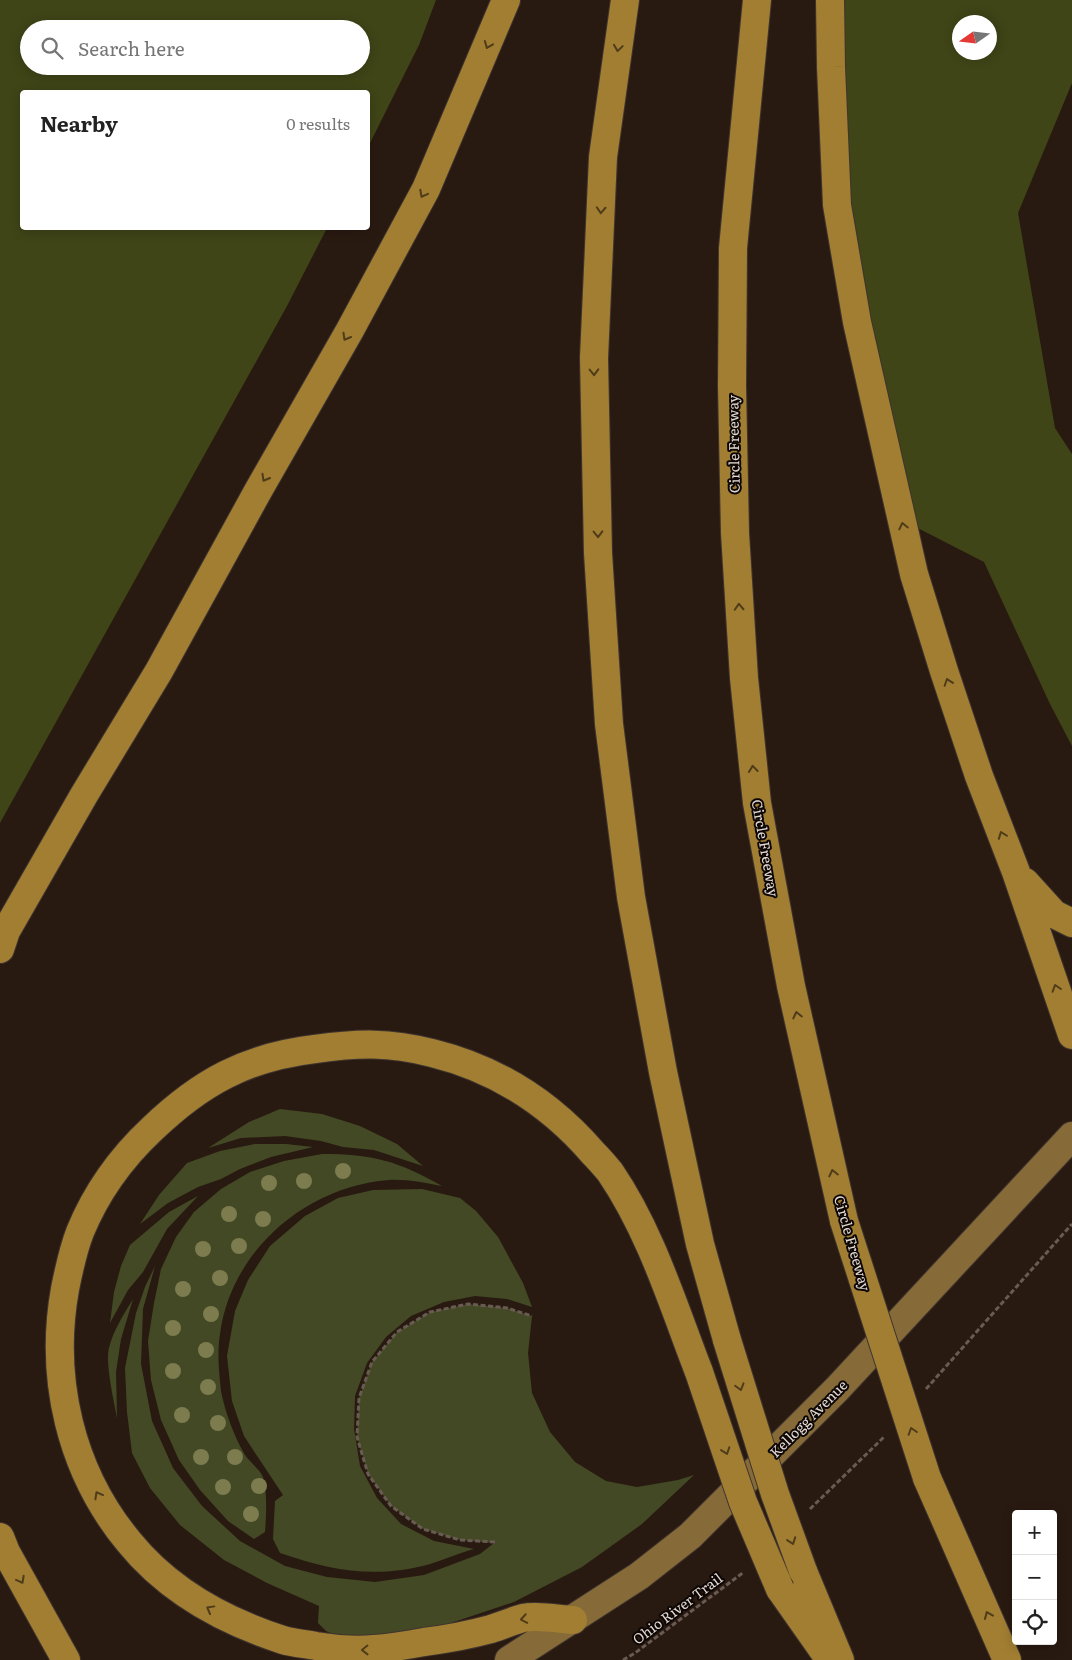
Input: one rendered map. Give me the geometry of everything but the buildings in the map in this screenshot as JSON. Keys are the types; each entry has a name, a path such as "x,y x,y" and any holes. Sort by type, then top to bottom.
{"highway":[{"path":"0,949 6,930 84,795 159,671 258,491 355,321 426,189 506,0"},
{"path":"625,0 603,157 594,358 598,554 610,724 632,897 662,1072 700,1244 727,1340 775,1494 803,1571 840,1660"},
{"name":"Circle Freeway","path":"757,0 734,248 732,386 735,523 744,678 757,803 791,986 844,1221 927,1478 1007,1660"},
{"path":"830,0 837,205 857,322 914,574 979,776 1016,872 1072,1034"},
{"path":"1016,872 1054,914 1072,923"},
{"path":"573,1620 526,1617 492,1629 458,1637 375,1650 344,1650 287,1642 238,1623 208,1608 179,1589 129,1542 106,1510 89,1480 76,1449 65,1410 60,1374 59,1335 69,1266 84,1223 116,1170 136,1143 195,1092 227,1073 257,1061 300,1050 378,1043 446,1056 514,1085 548,1108 576,1134 609,1172 643,1230 699,1372 744,1502 780,1589 830,1660"},
{"path":"0,1537 6,1552 66,1660"}],"main road":[{"name":"Kellogg Avenue","path":"509,1660 639,1576 690,1536 837,1388 1072,1136"}],"path":[{"path":"495,1542 460,1540 422,1529 391,1506 368,1474 357,1437 359,1398 372,1362 397,1332 430,1312 468,1304 507,1308 532,1316"},
{"name":"Ohio River Trail","path":"623,1660 743,1573"}],"green space":[{"path":"0,0 436,0 419,45 370,143 370,90 20,90 20,230 326,230 287,306 0,823"},
{"path":"830,0 1072,0 1072,83 1018,213 1055,428 1072,454 1072,746 1050,704 984,562 902,520 857,322"},
{"path":"280,1109 322,1114 360,1126 397,1144 423,1166 374,1150 343,1147 321,1141 285,1136 241,1138 208,1148 249,1122"},
{"path":"255,1144 286,1144 313,1147 271,1157 198,1187 168,1203 140,1224 159,1195 187,1163 220,1151"},
{"path":"322,1154 356,1155 385,1161 412,1170 442,1186 389,1180 359,1185 330,1195 302,1209 278,1228 257,1250 240,1275 227,1304 220,1334 219,1370 221,1391 227,1415 245,1455 260,1472 264,1480 266,1503 265,1532 254,1539 228,1521 200,1490 179,1460 161,1420 151,1380 148,1341 154,1303 161,1269 176,1237 194,1212 221,1189 250,1172 284,1161"},
{"path":"422,1189 460,1198 476,1211 498,1237 523,1283 532,1307 507,1299 475,1296 444,1302 411,1316 386,1337 367,1363 355,1396 354,1429 360,1466 377,1498 401,1524 434,1541 474,1549 410,1569 373,1572 336,1568 280,1553 273,1539 275,1501 283,1495 244,1436 232,1401 227,1356 235,1311 248,1280 270,1246 305,1216 338,1198 373,1190"},
{"path":"198,1196 167,1229 143,1272 128,1290 110,1323 114,1292 121,1266 130,1245 169,1212"},
{"path":"155,1266 143,1309 141,1364 152,1421 173,1468 202,1506 240,1541 285,1566 327,1577 375,1582 424,1575 480,1554 494,1543 460,1540 423,1529 391,1506 368,1474 357,1437 359,1398 372,1362 397,1332 430,1312 468,1304 507,1308 532,1316 528,1353 532,1393 550,1432 575,1462 606,1481 637,1487 678,1480 694,1475 642,1524 582,1567 514,1602 439,1627 377,1641 343,1639 326,1631 318,1623 319,1606 267,1583 224,1560 180,1525 150,1488 132,1453 127,1412 125,1368 136,1313"},
{"path":"133,1299 121,1339 116,1372 117,1418 110,1382 108,1355 116,1329"}]}
